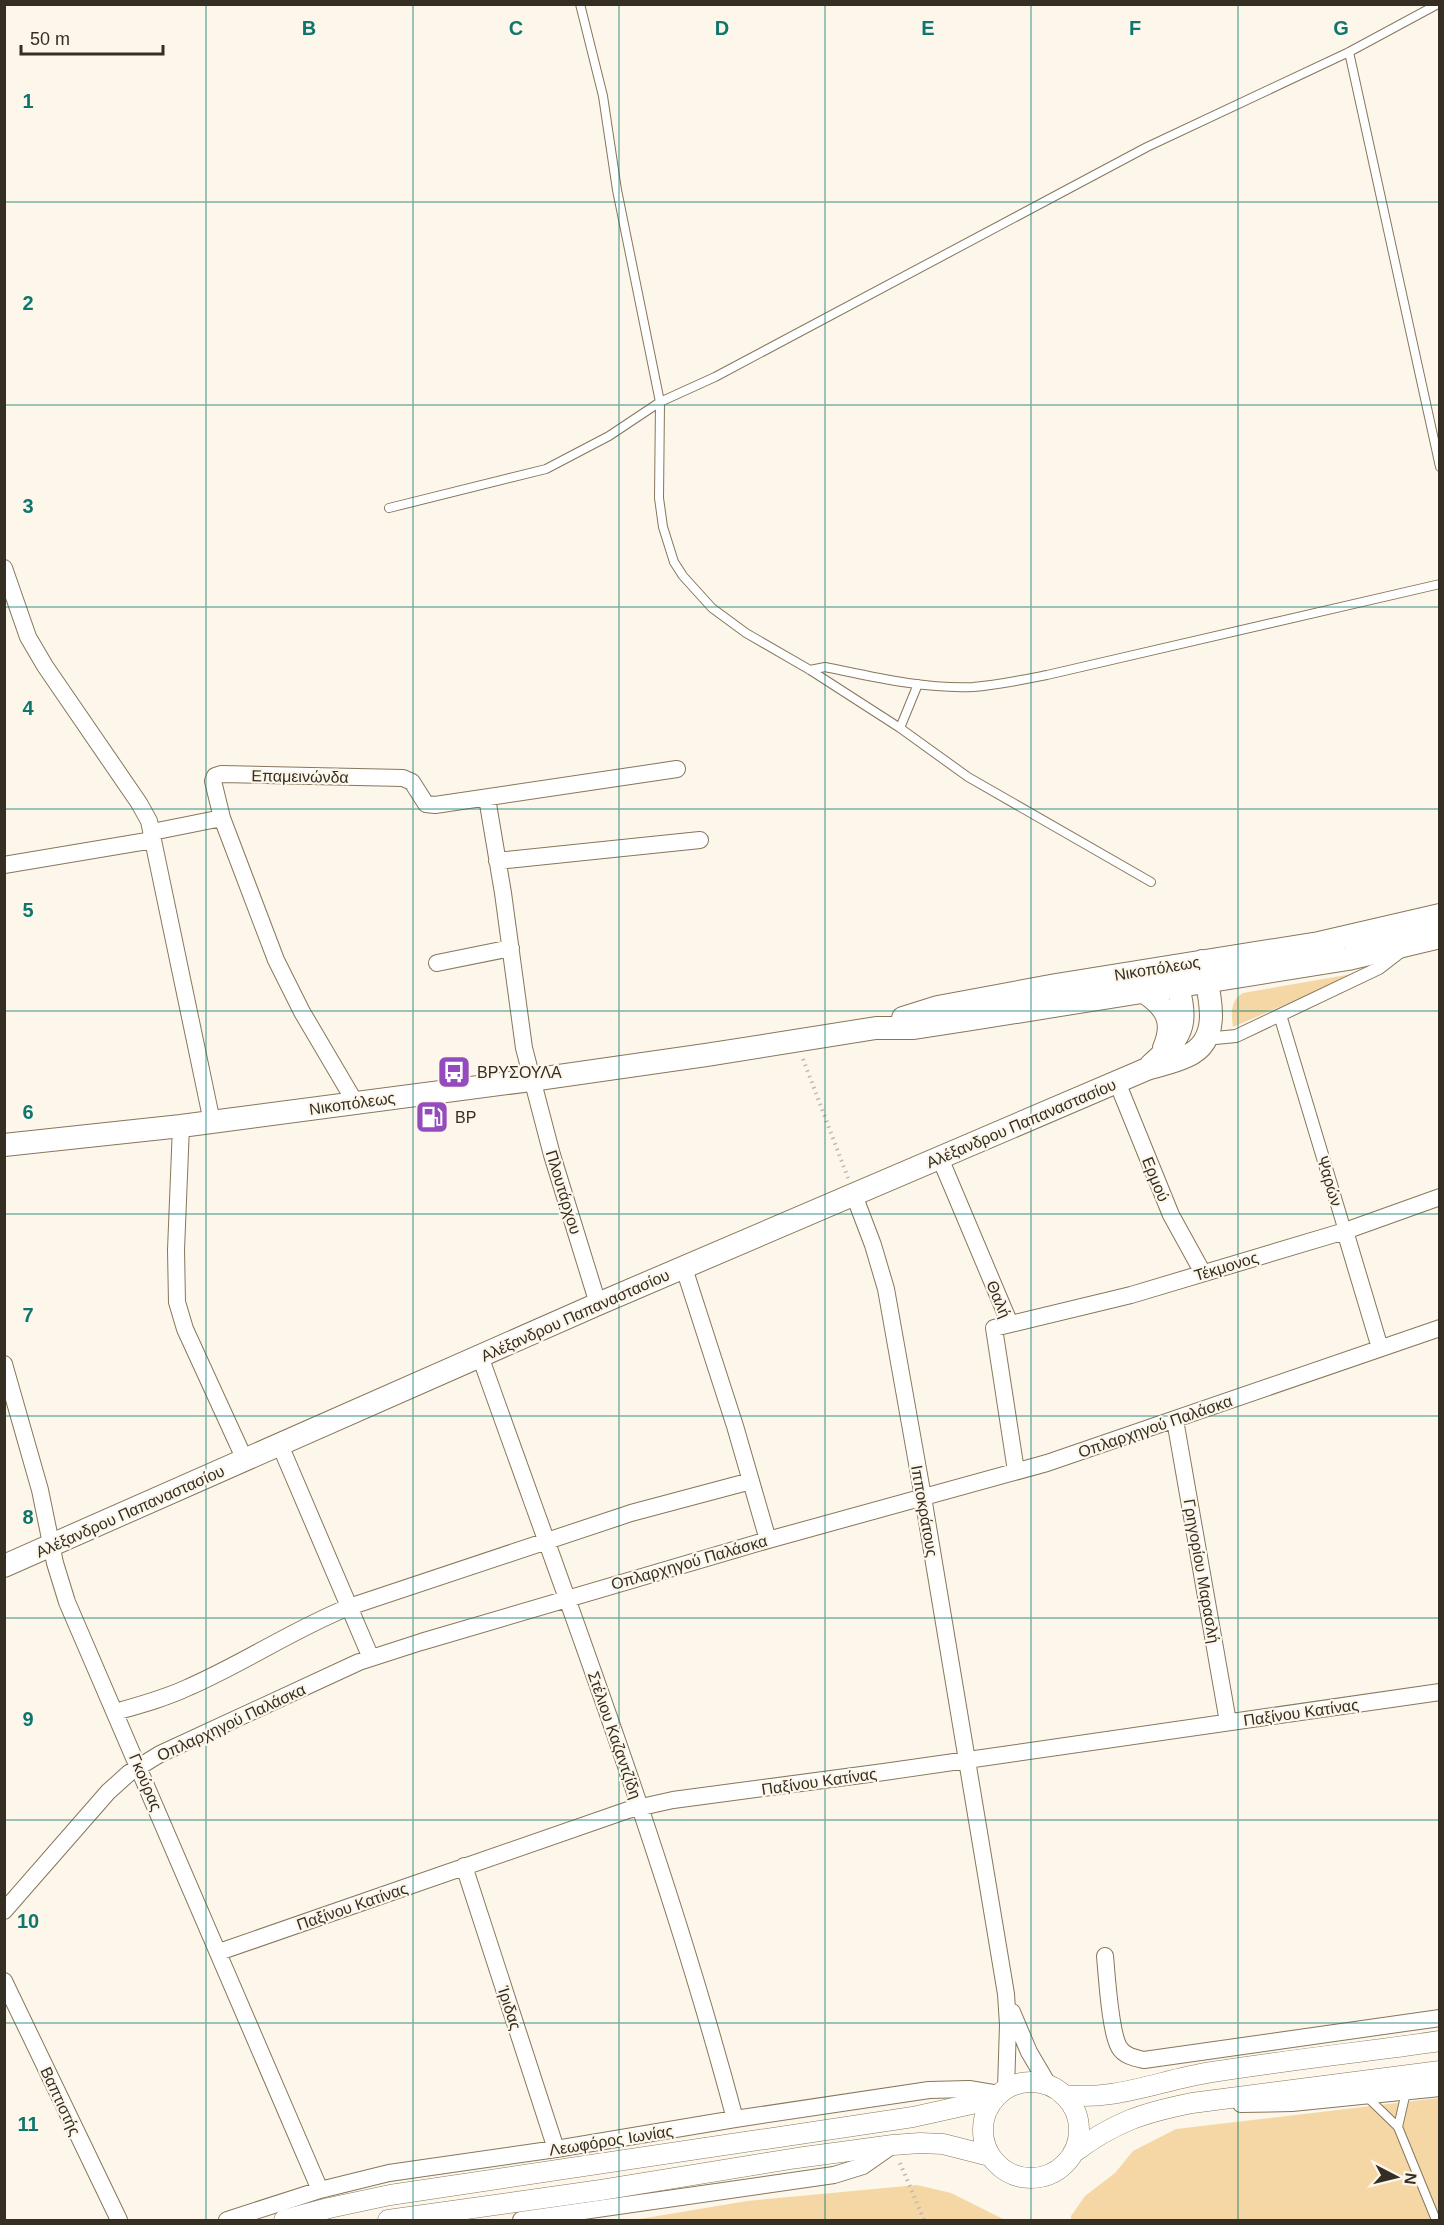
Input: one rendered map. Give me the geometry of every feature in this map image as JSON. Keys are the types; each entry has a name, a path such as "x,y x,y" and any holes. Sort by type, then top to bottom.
{"main road":[{"name":"Νικοπόλεως","path":"876,1028 938,1007 1204,971 1440,915"},
{"name":"Νικοπόλεως","path":"1204,971 1348,959 1440,937"},
{"path":"1204,971 1212,1007 1209,1030 1205,1039"},
{"name":"Νικοπόλεως","path":"4,1145 181,1126 531,1080 876,1028 924,1026 1144,992 1176,976"},
{"name":"Αλέξανδρου Παπαναστασίου","path":"1153,1063 1181,1032 1184,1011 1176,976"},
{"path":"1144,992 1161,1005 1169,1021 1168,1039 1153,1063"},
{"name":"Αλέξανδρου Παπαναστασίου","path":"4,1566 598,1304 1117,1082 1153,1063 1189,1055 1205,1039"}],"street":[{"path":"4,568 28,637 149,821 212,1122"},
{"path":"487,798 677,769"},
{"name":"Επαμεινώνδα","path":"222,818 213,781 215,776 221,774 403,778 412,782 426,804 435,806 487,798"},
{"name":"Πλουτάρχου","path":"487,798 511,948 522,1035 531,1080 598,1304"},
{"path":"4,865 74,855 222,818 276,960 302,1012 355,1102"},
{"path":"497,861 700,840"},
{"path":"1205,1039 1236,1036 1379,968 1407,945"},
{"path":"437,963 511,948"},
{"name":"Ψαρών","path":"1280,1015 1380,1348"},
{"name":"Ερμού","path":"1117,1082 1171,1215 1203,1273"},
{"path":"181,1126 176,1250 177,1302 185,1329 245,1460"},
{"name":"Θαλή","path":"940,1158 1010,1324 994,1328 1016,1472"},
{"name":"Ιπποκράτους","path":"854,1195 873,1245 885,1289 923,1497 1006,1994 1008,2035 1000,2094"},
{"name":"Τέκμονος","path":"1010,1324 1078,1309 1203,1273 1345,1231 1440,1197"},
{"path":"684,1268 768,1540"},
{"name":"Οπλαρχηγού Παλάσκα","path":"4,1911 97,1803 120,1780 139,1766 340,1670 371,1658 567,1598 1016,1472 1175,1420 1440,1328"},
{"name":"Στέλιου Καζαντζίδη","path":"480,1356 639,1807 714,2040 735,2119"},
{"name":"Γκούρας","path":"4,1364 40,1490 51,1545 67,1602 320,2190"},
{"name":"Γρηγορίου Μαρασλή","path":"1175,1420 1228,1722"},
{"path":"280,1445 371,1658"},
{"path":"115,1712 189,1688 308,1624 349,1607 632,1513 751,1481"},
{"name":"Παξίνου Κατίνας","path":"219,1952 639,1807 673,1800 1440,1692"},
{"name":"Ίριδας","path":"464,1866 556,2149"},
{"path":"1104,1956 1115,2034 1120,2049 1130,2057 1144,2060 1440,2018"},
{"name":"Βαπτιστής","path":"4,1981 119,2220"},
{"name":"Ιπποκράτους","path":"1006,1994 1025,2044 1056,2090"},
{"path":"284,2220 357,2201 399,2193 913,2118 1000,2094 1019,2083 1035,2082 1086,2097 1106,2096 1209,2073 1440,2040"},
{"path":"1073,2153 1098,2134 1152,2111 1192,2103 1440,2071"},
{"path":"1192,2103 1292,2103 1440,2088"},
{"name":"Λεωφόρος Ιωνίας","path":"227,2220 320,2190 389,2173 939,2089 969,2089 1000,2094"},
{"path":"1000,2094 986,2112 983,2127 984,2142 990,2156 997,2166 1007,2173 1022,2178 1038,2178 1053,2174 1066,2164 1078,2138 1078,2122 1073,2107 1056,2090"},
{"path":"388,2220 893,2145 943,2144 990,2156"},
{"path":"521,2220 834,2175 863,2166 893,2145"}],"lane":[{"path":"580,4 603,96 617,190 660,402 660,512 674,562 693,589 728,620 763,644 810,670 900,728 968,777 1151,882"},
{"path":"389,508 546,469 609,436 660,402 726,372 1147,147 1348,52 1438,4"},
{"path":"1348,52 1440,467"},
{"path":"810,670 825,667 918,684 971,687 1011,682 1440,584"},
{"path":"900,728 918,684"},
{"path":"1398,2127 1406,2092"},
{"path":"1366,2096 1398,2127 1437,2220"}],"path":[{"path":"797,1041 854,1195"},
{"path":"893,2145 924,2220"}],"shaded area":[{"path":"1358,973 1233,1027 1234,1004 1243,993"},
{"path":"1439,2098 1439,2220 1071,2220 1071,2216 1085,2196 1115,2173 1133,2151 1176,2129"},
{"path":"917,2185 951,2193 1005,2220 634,2220 747,2201"}],"building":[{"path":"439,1110 441,1126 421,1129 419,1113"}],"place":[{"name":"ΒΡΥΣΟΥΛΑ","path":"454,1072"},
{"name":"BP","path":"432,1117"}]}
